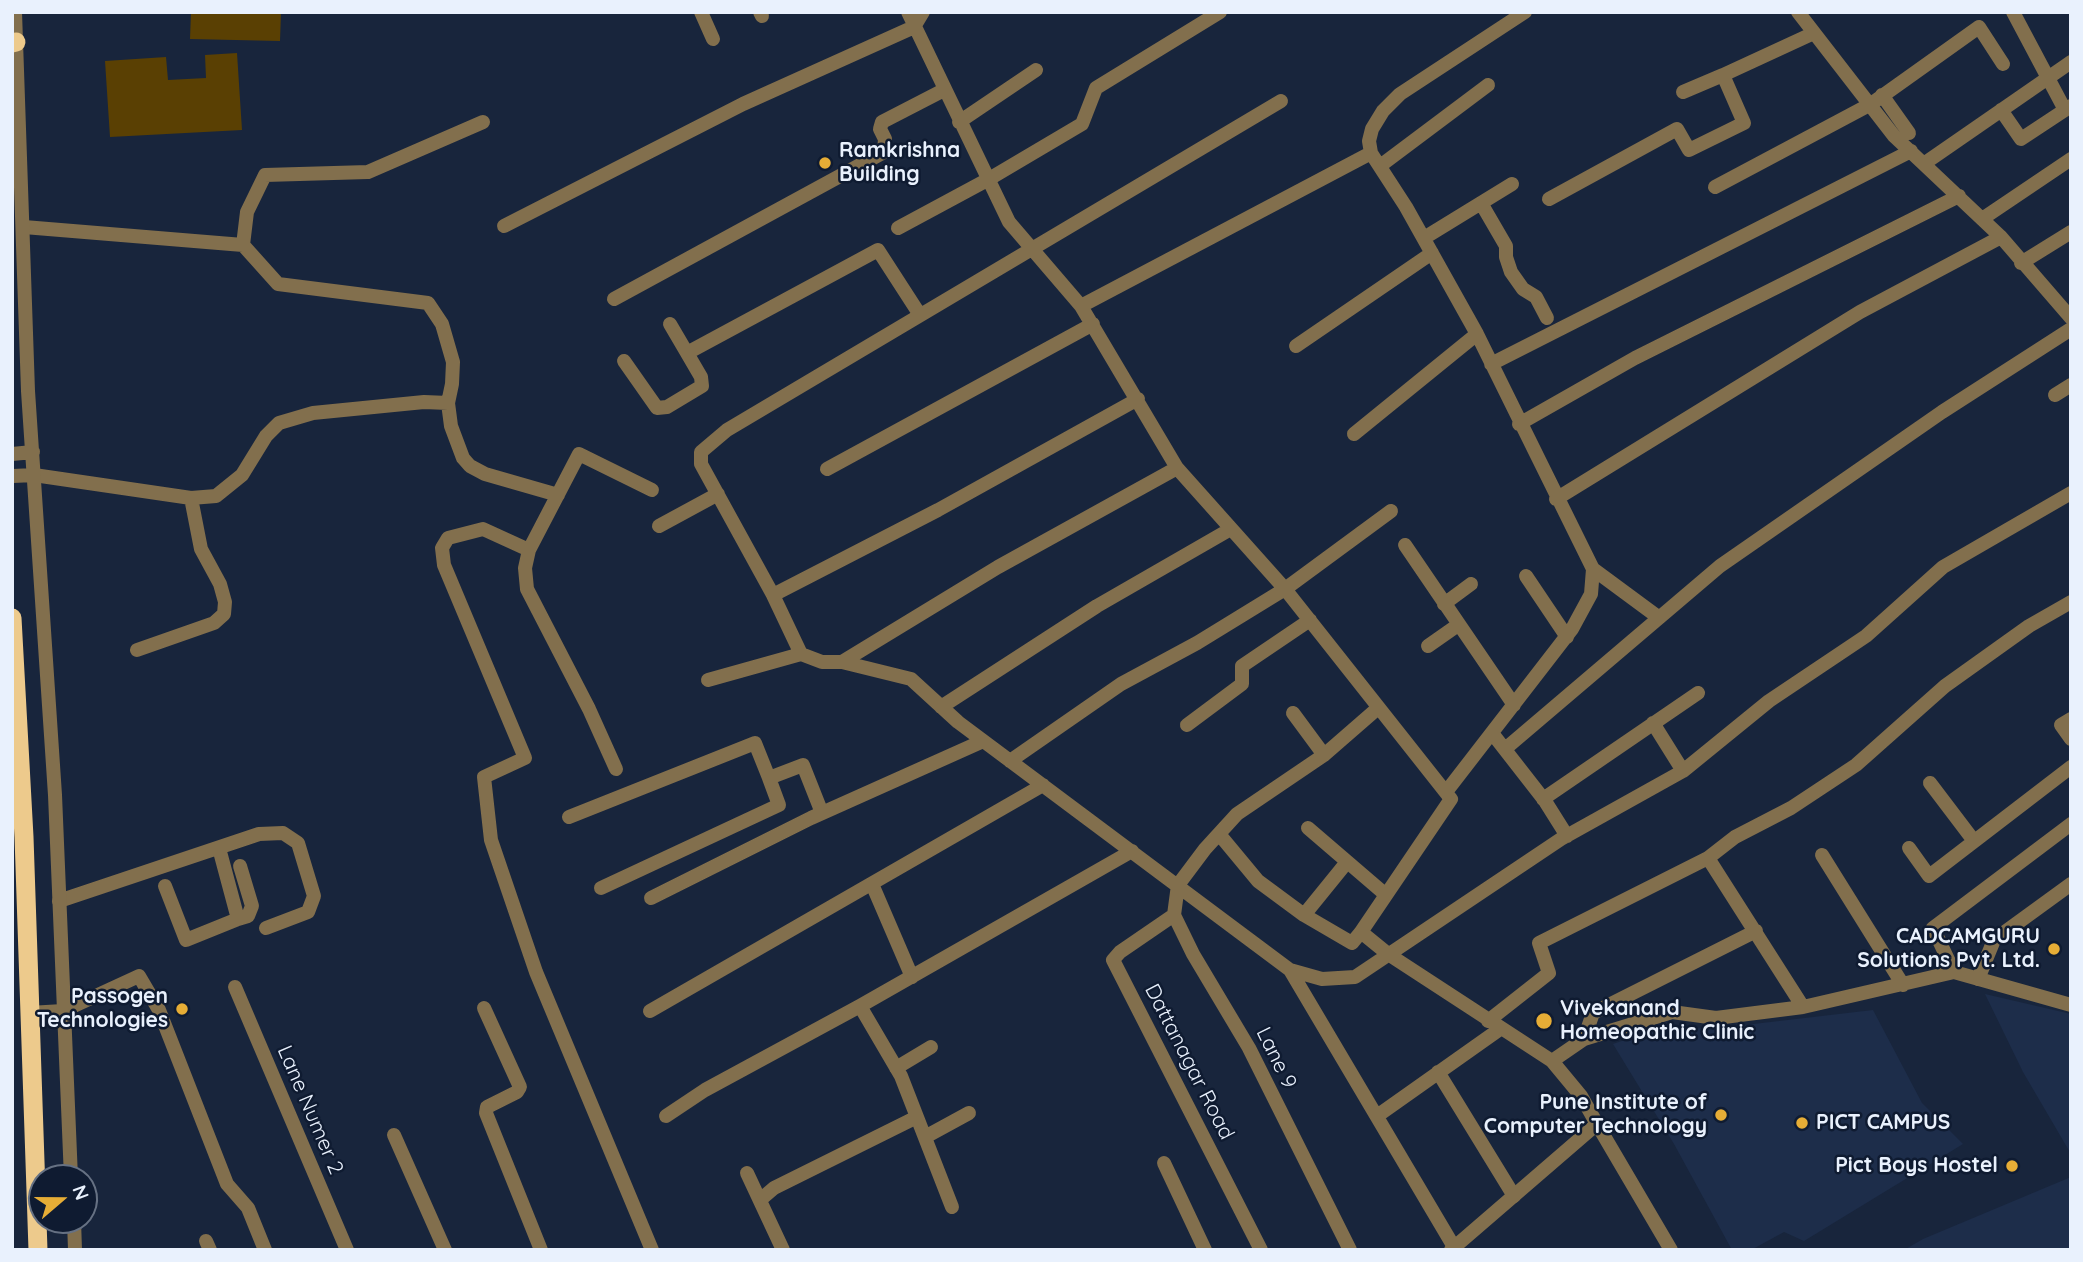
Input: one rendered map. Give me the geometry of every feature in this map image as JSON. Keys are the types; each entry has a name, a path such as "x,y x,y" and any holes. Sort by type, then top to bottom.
{"highway":[{"path":"12,618 38,1250"}],"street":[{"path":"15,12 14,43 34,475 59,901 70,1164"},
{"path":"701,12 713,39"},
{"path":"908,12 1009,222 1082,306 1177,468 1229,530 1285,589 1451,799 1352,943 1304,915 1258,881 1219,834"},
{"path":"504,226 743,104 914,27 923,12"},
{"path":"898,228 989,179 1082,124 1096,88 1220,12"},
{"path":"1525,12 1400,94 1383,111 1371,129 1371,153 1432,253 1477,334 1592,569 1658,617"},
{"path":"1798,12 1814,33 1909,133"},
{"path":"2001,110 2021,139 2068,108 2048,78 2012,12"},
{"path":"1715,187 1877,100 1979,27 2003,64"},
{"path":"1683,92 1814,33"},
{"path":"1925,163 2071,62"},
{"path":"959,122 1036,70"},
{"path":"1549,199 1677,129 1689,150 1744,124 1723,75"},
{"path":"1380,166 1488,85"},
{"path":"614,299 884,152 885,139 880,129 882,122 944,90"},
{"path":"1877,100 1894,136 2001,237 2071,318"},
{"path":"801,654 774,595 701,464 701,452 709,442 1281,101"},
{"path":"243,245 247,212 265,175 368,172 483,122"},
{"path":"1491,364 1911,151"},
{"path":"1082,306 1371,153"},
{"path":"1982,219 2071,159"},
{"path":"1423,238 1512,184"},
{"path":"1519,424 1635,358 1959,196"},
{"path":"1481,203 1506,246 1511,272 1523,289 1536,297 1547,318"},
{"path":"24,227 243,245 278,284 428,303 442,324 453,362 453,384 448,403 458,448 470,466 503,481 558,495"},
{"path":"2021,263 2071,232"},
{"path":"1556,499 1860,312 2001,237"},
{"path":"687,353 878,250 920,315"},
{"path":"1296,345 1432,253"},
{"path":"624,361 657,408 662,409 702,386 701,377 670,324"},
{"path":"827,469 1093,324"},
{"path":"1505,749 1658,617 1775,526 1942,412 2071,329"},
{"path":"1354,434 1477,334"},
{"path":"2055,395 2071,386"},
{"path":"774,595 938,510 1138,399"},
{"path":"13,476 34,475 191,498 216,496 230,486 259,453 266,436 279,423 295,417 424,402 448,403"},
{"path":"12,454 33,453"},
{"path":"617,769 527,589 528,550 579,454 652,490"},
{"path":"842,662 998,567 1177,468"},
{"path":"1290,970 1338,980 1355,977 1567,836 1683,771 1769,701 1866,636 1943,566 2071,493"},
{"path":"659,526 718,494"},
{"path":"137,650 214,623 224,614 225,602 220,584 201,549 191,498"},
{"path":"1010,761 1121,684 1197,643 1285,589 1391,511"},
{"path":"528,550 483,529 449,538 442,548 444,565 525,758 484,777 491,840 536,972 652,1250"},
{"path":"941,707 1097,606 1229,530"},
{"path":"1405,545 1514,705"},
{"path":"1446,792 1566,637 1591,594 1592,569"},
{"path":"1526,576 1566,637"},
{"path":"1444,604 1471,584"},
{"path":"1377,1116 1438,1072 1494,1025 1549,973 1539,943 1708,858 1735,836 1791,808 1856,765 1945,686 2029,626 2071,602"},
{"path":"1187,725 1242,684 1242,666 1310,620"},
{"path":"1428,646 1458,625"},
{"path":"708,680 801,654 822,662 842,662 911,679 983,741 1290,970 1453,1248 1597,1124"},
{"path":"1543,799 1698,693"},
{"path":"1174,915 1178,885 1237,814 1324,755 1378,708"},
{"path":"1293,713 1324,755"},
{"path":"2071,719 2061,725 2071,739"},
{"path":"1653,723 1683,771"},
{"path":"1492,733 1543,799 1567,836"},
{"path":"651,898 822,813 983,741"},
{"path":"569,817 755,743 779,805 601,888"},
{"path":"769,778 803,765 822,813"},
{"path":"1909,848 1928,876 2071,767"},
{"path":"1930,783 1974,841"},
{"path":"650,1011 1043,785"},
{"path":"1954,972 1933,928 2071,824"},
{"path":"1308,828 1386,895"},
{"path":"59,901 259,834 283,833 298,843 314,896 308,912 266,928"},
{"path":"219,848 238,919"},
{"path":"666,1116 705,1090 912,977 1132,851"},
{"path":"1822,855 1903,985"},
{"path":"1708,858 1803,1007"},
{"path":"1304,915 1348,862"},
{"path":"165,886 186,940 248,916 252,906 240,866"},
{"path":"872,884 912,977"},
{"path":"1978,979 1994,940 2071,884"},
{"name":"Dattanagar Road","path":"1174,915 1120,952 1113,960 1261,1250"},
{"name":"Lane 9","path":"1174,915 1249,1048 1350,1250"},
{"path":"1584,1039 1593,1013 1756,931"},
{"path":"1361,932 1388,954 1552,1061 1581,1096 1671,1250"},
{"path":"1552,1061 1584,1039 1672,1012 1716,1018 1803,1007 1954,972 2071,1005"},
{"path":"29,1013 63,1011 139,976 146,984 227,1184 248,1208 265,1250"},
{"name":"Lane Numer 2","path":"235,987 347,1250"},
{"path":"860,1006 896,1068 952,1207"},
{"path":"484,1007 520,1087 517,1092 487,1107 486,1112 541,1250"},
{"path":"896,1068 931,1047"},
{"path":"1438,1072 1514,1196"},
{"path":"925,1137 969,1113"},
{"path":"760,1200 774,1188 917,1117"},
{"path":"394,1135 445,1250"},
{"path":"1164,1163 1205,1250"},
{"path":"747,1173 783,1250"}],"shaded area":[{"path":"191,12 281,12 280,41 190,39"},
{"path":"237,53 242,130 110,137 105,61 166,57 168,80 206,78 205,55"},
{"path":"1985,994 2071,1014 2071,1154 2023,1072"},
{"name":"PICT CAMPUS","path":"1873,1010 1922,1103 1963,1144 1804,1241 1784,1232 1751,1250 1732,1250 1674,1144 1613,1044 1647,1032 1745,1025"},
{"path":"2071,1177 2071,1250 1904,1250 1923,1239"}],"place":[{"name":"Ramkrishna Building","path":"825,163"},
{"name":"CADCAMGURU Solutions Pvt. Ltd.","path":"2054,949"},
{"name":"Passogen Technologies","path":"182,1009"},
{"name":"Vivekanand Homeopathic Clinic","path":"1544,1021"},
{"name":"Pune Institute of Computer Technology","path":"1721,1115"},
{"name":"PICT CAMPUS","path":"1802,1123"},
{"name":"Pict Boys Hostel","path":"2012,1166"}]}
